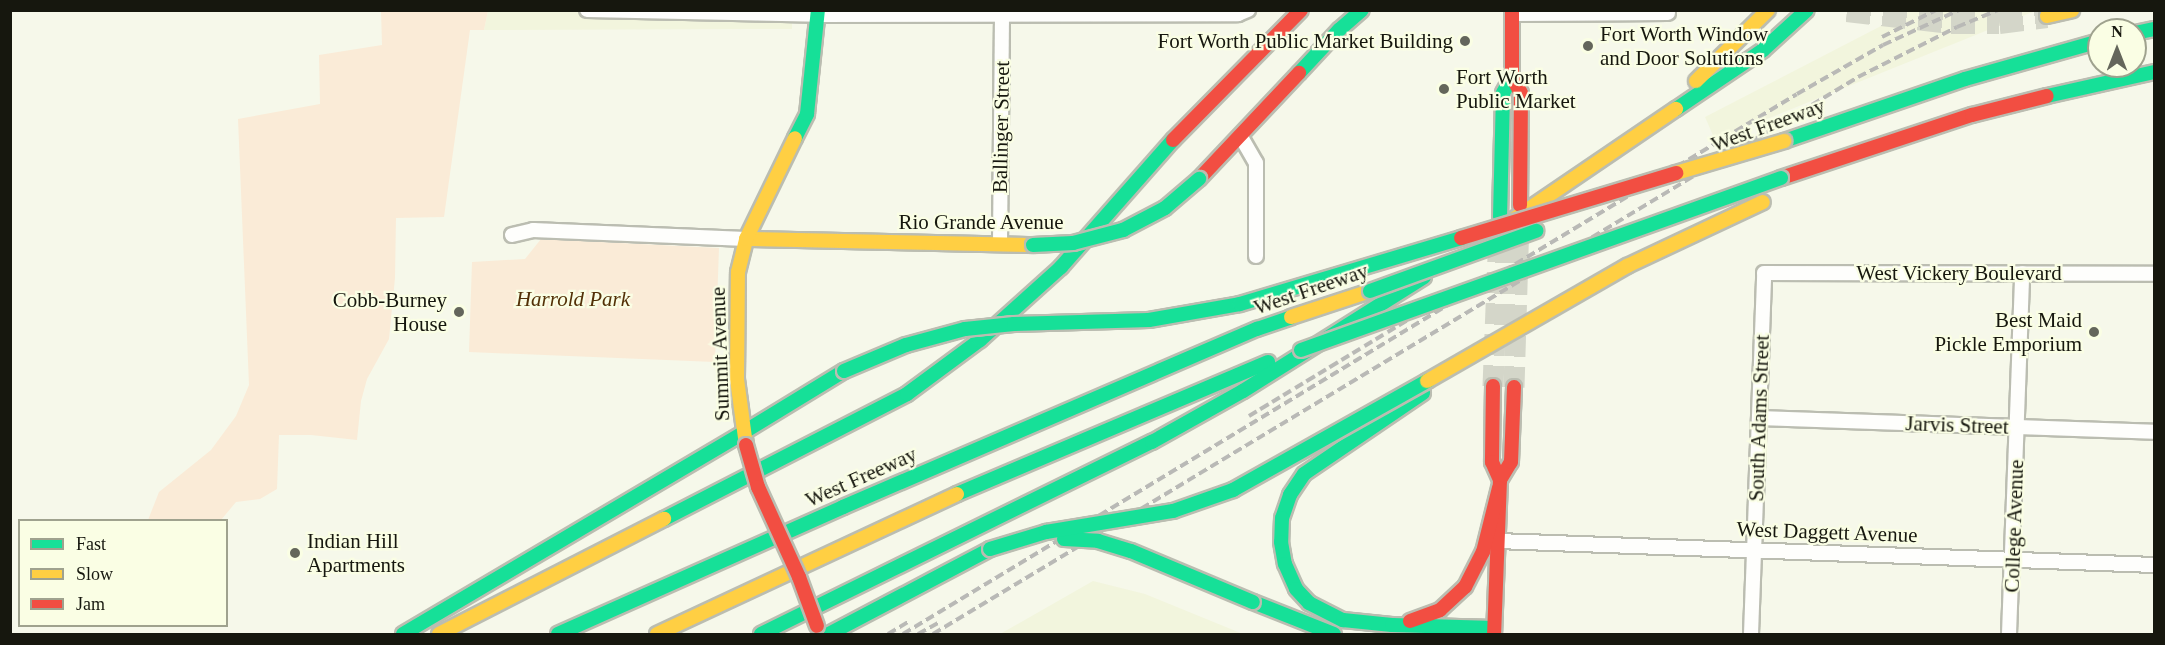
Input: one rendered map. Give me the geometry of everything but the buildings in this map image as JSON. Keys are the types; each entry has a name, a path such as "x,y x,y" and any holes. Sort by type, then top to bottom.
{"main road":[{"path":"1260,54 1283,10"},
{"path":"439,634 907,394 980,340 1061,267 1173,140 1301,10"},
{"name":"Rio Grande Avenue","path":"746,239 1056,244 1110,235 1154,216 1198,179 1241,137 1339,30 1362,10"},
{"path":"1639,133 1754,26 1768,10"},
{"path":"761,634 1080,479 1243,391 1479,243 1763,50 1807,10"},
{"path":"2047,15 2072,10"},
{"path":"1512,12 1512,77 1521,93 1520,205"},
{"name":"Summit Avenue","path":"818,13 807,114 746,239 738,272 736,321 737,379 745,439 759,487 823,633"},
{"name":"West Freeway","path":"558,634 1257,329 1370,291 1784,141 1965,79 2087,44"},
{"path":"657,634 906,516 1256,366 1781,178 1972,115 2078,88 2154,72"},
{"path":"1500,217 1503,93 1512,77"},
{"path":"823,633 990,549 1027,536 1165,513 1215,498 1268,473 1627,266 1784,193 1972,115"},
{"path":"403,634 598,516 745,439 844,371 906,345 965,328 1004,324 1149,320 1240,304 1784,141"},
{"path":"1482,349 1397,412 1329,454 1304,474 1290,495 1281,518 1281,542 1290,577 1310,603 1343,620 1494,631 1500,484 1492,462 1493,386"},
{"path":"1392,625 1440,610 1465,587 1483,552 1500,484 1511,462 1514,387"},
{"path":"990,549 1054,539 1098,542 1147,556 1334,634"}],"street":[{"path":"587,10 1238,14 1248,10"},
{"name":"Ballinger Street","path":"1000,244 1002,12"},
{"path":"1512,12 1668,14"},
{"path":"1241,137 1256,163 1256,256"},
{"name":"Rio Grande Avenue","path":"512,235 532,230 746,239"},
{"name":"West Vickery Boulevard","path":"1764,273 2154,274"},
{"name":"South Adams Street","path":"1751,634 1764,273"},
{"name":"College Avenue","path":"2009,634 2022,273"},
{"name":"Jarvis Street","path":"1759,418 2154,432"},
{"name":"West Daggett Avenue","path":"1497,541 2154,565"}],"shaded area":[{"path":"488,11 792,11 792,29 484,30"},
{"path":"1910,11 2035,11 1715,140 1705,117"},
{"path":"1093,581 1145,594 1243,634 1000,634"}],"green space":[{"path":"381,11 488,11 484,30 470,30 444,217 396,218 395,278 389,339 367,379 361,401 357,440 311,435 279,435 277,489 260,499 236,502 222,519 148,519 159,492 211,450 236,416 249,385 238,119 320,104 319,55 382,45"},
{"name":"Harrold Park","path":"541,239 719,248 715,362 469,352 472,262 525,259"}],"tunnel":[{"path":"1847,10 1951,22 1999,22 2047,16"},
{"path":"1514,387 1519,222"},
{"path":"1493,386 1499,229"}],"railway":[{"path":"1882,37 1936,10"},
{"path":"903,634 1797,94 1883,45 1959,10"},
{"path":"933,634 1858,77 1957,27 1998,10"},
{"path":"1249,416 1406,321"},
{"path":"888,634 910,621"},
{"path":"918,634 941,621"}],"traffic: fast":[{"path":"795,138 807,114 818,10"},
{"path":"1299,73 1339,30 1362,10"},
{"path":"1676,109 1763,50 1807,10"},
{"path":"2147,30 2154,29"},
{"path":"1784,141 1965,79 2087,44"},
{"path":"2047,96 2154,72"},
{"path":"1500,217 1503,93 1512,77"},
{"path":"664,519 907,394 980,340 1061,267 1173,140"},
{"path":"1301,350 1781,178"},
{"path":"1033,245 1073,243 1123,230 1165,208 1199,179"},
{"path":"1370,291 1536,231"},
{"path":"844,371 906,345 965,329 1014,324 1149,320 1240,304 1461,238"},
{"path":"761,634 1152,442 1243,391 1424,277"},
{"path":"558,634 843,507 1257,329 1291,317"},
{"path":"957,494 1268,362"},
{"path":"744,432 844,371"},
{"path":"990,549 1046,532 1173,511 1233,490 1427,381"},
{"path":"1423,393 1304,474 1290,495 1282,518 1281,542 1285,564 1296,589 1309,603 1343,620 1392,625 1494,628"},
{"path":"403,634 744,432"},
{"path":"1064,539 1098,541 1131,551 1253,602"},
{"path":"829,634 990,549"},
{"path":"1253,602 1334,634"}],"traffic: slow":[{"path":"1696,81 1768,10"},
{"path":"2047,16 2072,10"},
{"path":"1514,219 1676,109"},
{"path":"746,445 737,379 738,272 746,239 795,138"},
{"path":"1676,173 1784,141"},
{"path":"1427,381 1627,266 1763,202"},
{"path":"746,239 1033,245"},
{"path":"1291,317 1370,291"},
{"path":"657,634 957,494"},
{"path":"439,634 664,519"}],"traffic: jam":[{"path":"1173,140 1301,10"},
{"path":"1512,10 1512,77 1521,93 1520,205"},
{"path":"1199,179 1299,73"},
{"path":"1781,178 1972,115 2047,96"},
{"path":"1461,238 1676,173"},
{"path":"1493,386 1492,462 1500,480 1494,634"},
{"path":"1500,480 1511,462 1514,387"},
{"path":"746,445 758,487 799,577 817,626"},
{"path":"1410,621 1440,610 1465,587 1483,552 1499,488"}],"place":[{"name":"Fort Worth Public Market Building","path":"1465,41"},
{"name":"Fort Worth Window and Door Solutions","path":"1588,46"},
{"name":"Fort Worth Public Market","path":"1444,89"},
{"name":"Cobb-Burney House","path":"459,312"},
{"name":"Best Maid Pickle Emporium","path":"2094,332"},
{"name":"Indian Hill Apartments","path":"295,553"}]}
